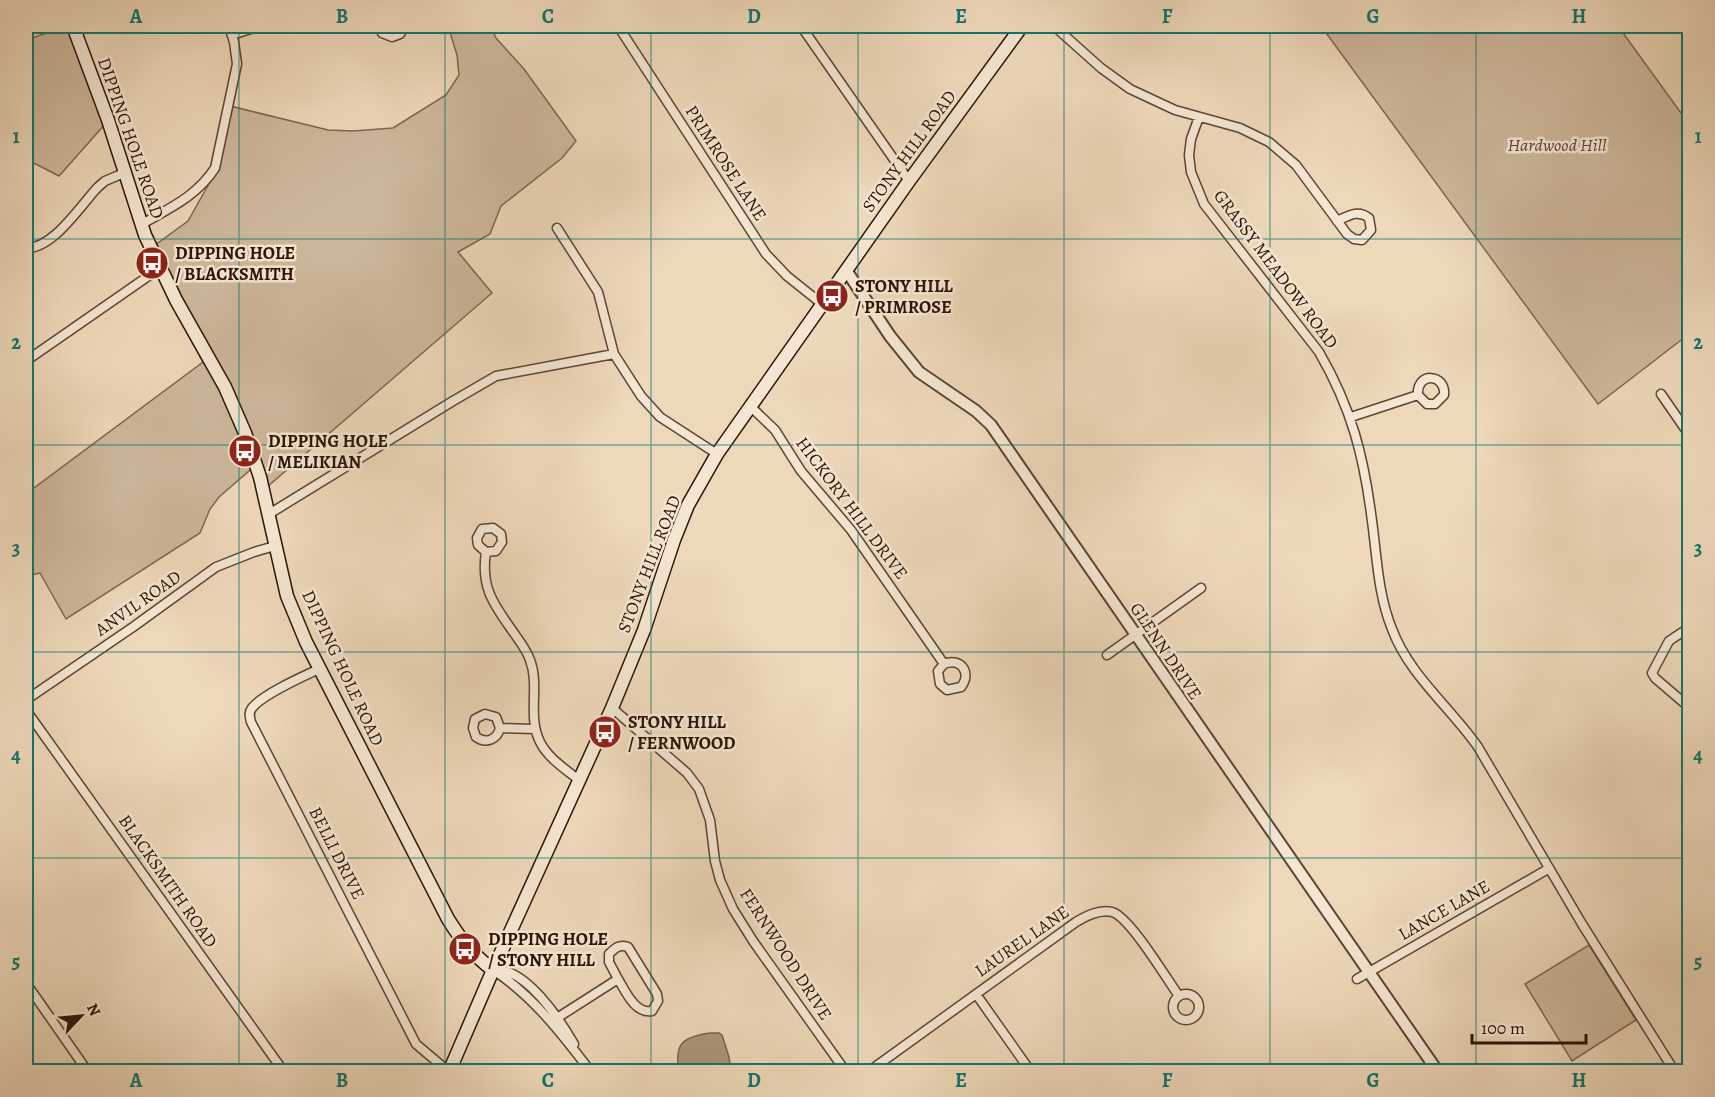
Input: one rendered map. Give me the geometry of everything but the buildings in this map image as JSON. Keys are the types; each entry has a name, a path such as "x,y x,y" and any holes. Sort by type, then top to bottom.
{"main road":[{"name":"DIPPING HOLE ROAD","path":"73,26 105,111 142,224 160,268 235,409 252,453 269,514 287,596 319,669 448,919 464,945 475,957 493,970"},
{"name":"STONY HILL ROAD","path":"449,1071 612,708 644,630 686,512 717,454 909,181 1022,26"}],"street":[{"path":"142,224 196,192 215,168 235,77 236,53 228,26"},
{"path":"232,35 260,26"},
{"path":"378,26 382,33 392,37 400,34 405,26"},
{"name":"PRIMROSE LANE","path":"618,26 766,254 787,276 822,304"},
{"path":"801,26 909,181"},
{"path":"1053,26 1101,68 1130,89 1175,110 1250,131 1278,149 1296,165 1337,221"},
{"name":"GRASSY MEADOW ROAD","path":"1199,117 1191,139 1189,155 1194,180 1204,204 1312,342 1334,378 1351,417 1365,473 1383,604 1391,629 1404,655 1467,730 1548,869 1675,1071"},
{"path":"26,249 39,247 51,239 98,187 105,181 124,173"},
{"path":"557,228 598,292 614,354 650,408 717,454"},
{"path":"26,362 160,268"},
{"name":"GLENN DRIVE","path":"846,270 890,336 919,372 976,411 991,425 1438,1071"},
{"path":"269,514 496,376 614,354"},
{"path":"1351,417 1418,394"},
{"path":"1662,394 1689,436"},
{"name":"HICKORY HILL DRIVE","path":"750,406 775,430 801,471 843,519 944,664"},
{"name":"ANVIL ROAD","path":"26,700 216,567 275,546"},
{"path":"486,552 484,576 489,596 531,661 534,675 535,729 539,741 549,754 579,780"},
{"path":"1107,655 1201,588"},
{"path":"1689,627 1669,641 1652,673 1689,708"},
{"name":"BELLI DRIVE","path":"319,669 261,700 252,708 249,715 251,722 416,1044 449,1071"},
{"name":"FERNWOOD DRIVE","path":"612,708 687,773 699,789 710,820 715,861 720,880 733,909 846,1071"},
{"name":"BLACKSMITH ROAD","path":"26,710 284,1071"},
{"path":"500,728 535,729"},
{"name":"LANCE LANE","path":"1357,979 1548,869"},
{"name":"LAUREL LANE","path":"868,1071 1076,922 1086,916 1106,911 1120,915 1126,921 1179,996"},
{"path":"622,945 628,947 657,994 658,1001 652,1011 638,1010 618,979 609,963 609,954 615,947 622,945"},
{"path":"493,970 507,970 518,976 541,998 557,1018 581,1058"},
{"path":"493,970 516,986 591,1071"},
{"path":"557,1018 618,979"},
{"path":"26,983 88,1071"},
{"path":"976,994 1031,1071"}],"green space":[{"path":"67,26 76,26 106,123 59,176 26,159 26,40"},
{"path":"448,26 490,26 496,38 524,69 576,141 562,158 501,206 490,234 458,252 492,293 267,487 256,465 219,497 210,509 200,533 66,619 40,573 26,576 26,494 203,362 176,313 151,248 188,221 211,180 230,106 328,130 393,128 446,95 459,75 457,55"},
{"name":"Hardwood Hill","path":"1321,26 1618,26 1689,124 1689,334 1598,404"},
{"path":"1589,945 1636,1020 1572,1061 1525,984"}],"shaded area":[{"path":"710,1033 722,1035 731,1071 679,1071 678,1054 683,1043 687,1039"}],"place":[{"name":"DIPPING HOLE / BLACKSMITH","path":"152,263"},
{"name":"STONY HILL / PRIMROSE","path":"832,296"},
{"name":"DIPPING HOLE / MELIKIAN","path":"245,451"},
{"name":"STONY HILL / FERNWOOD","path":"605,732"},
{"name":"DIPPING HOLE / STONY HILL","path":"465,949"}]}
